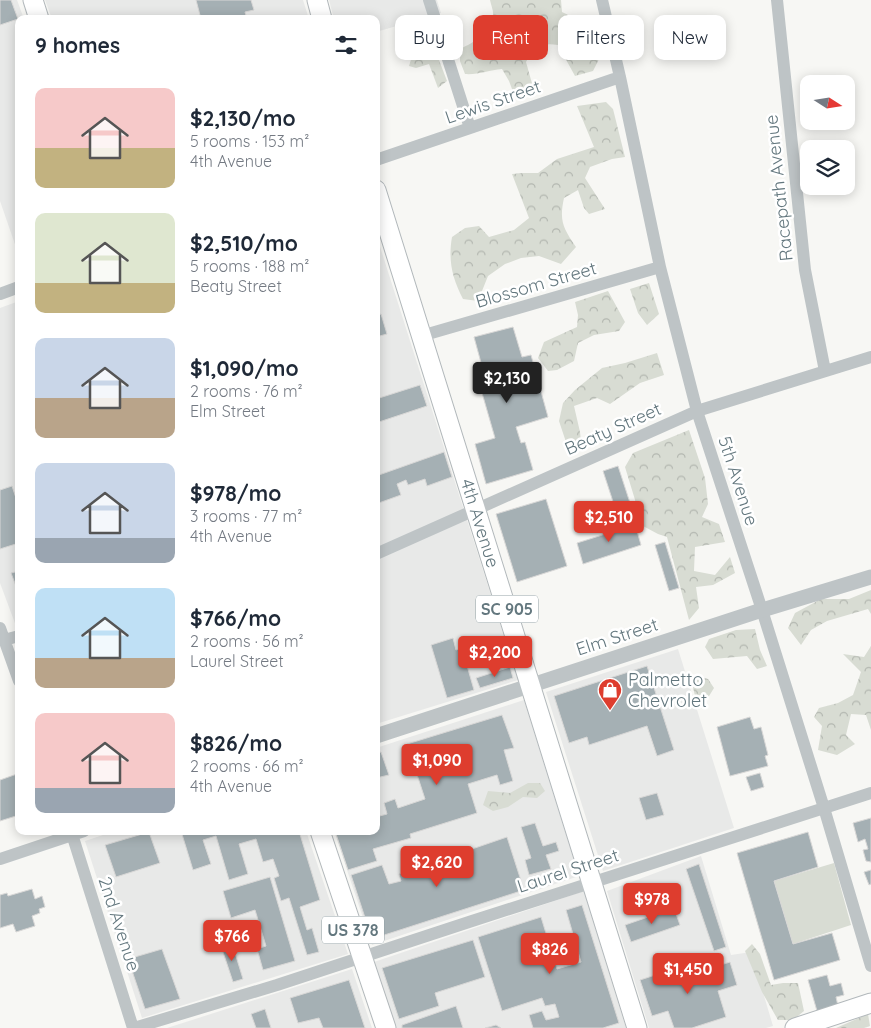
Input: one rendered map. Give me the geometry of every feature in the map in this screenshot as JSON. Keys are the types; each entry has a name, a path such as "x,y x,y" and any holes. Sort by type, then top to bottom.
{"main road":[{"path":"33,0 38,15"},
{"path":"316,0 321,15"},
{"name":"4th Avenue","path":"380,203 637,1028"},
{"name":"US 378","path":"321,835 386,1028"},
{"path":"795,1028 871,1003"}],"street":[{"path":"429,0 470,128"},
{"name":"5th Avenue","path":"602,0 660,267 697,411 762,610 871,966"},
{"name":"Racepath Avenue","path":"778,0 805,270 826,371"},
{"name":"Lewis Street","path":"380,159 620,77"},
{"name":"Blossom Street","path":"421,336 660,267"},
{"path":"0,294 15,289"},
{"name":"Beaty Street","path":"380,552 697,411 871,357"},
{"name":"Elm Street","path":"380,735 762,610 871,577"},
{"path":"15,636 2,634 15,670"},
{"name":"Laurel Street","path":"134,1028 277,985 871,793"},
{"path":"0,859 70,835"},
{"name":"2nd Avenue","path":"77,835 134,1028"}],"shaded area":[{"path":"0,0 17,0 23,15 15,15 15,244 0,201"},
{"path":"45,0 303,0 308,15 51,15"},
{"path":"329,0 437,0 441,13 434,15 395,15 395,26 380,31 380,15 333,15"},
{"path":"380,247 518,680 380,723"},
{"path":"15,302 15,623 0,583 0,308"},
{"path":"678,649 734,828 603,871 546,692"},
{"path":"524,700 579,876 372,945 335,835 380,835 380,747"},
{"path":"103,835 307,835 348,954 142,1018 85,841"},
{"path":"701,856 731,955 751,952 773,1026 766,1028 649,1028 607,891"},
{"path":"584,891 626,1028 396,1028 374,962"},
{"path":"352,969 372,1028 167,1028"}],"green space":[{"path":"490,0 561,0 562,12 567,15 558,15 558,45 548,44 548,15 493,15"},
{"path":"473,42 473,60 527,60 526,62 533,87 529,97 515,97 502,69 465,74 460,60 463,60 463,47"},
{"path":"411,60 439,60 447,81 438,88 429,64 416,68 409,66"},
{"path":"566,60 598,60 593,71 575,76"},
{"path":"606,102 613,109 625,157 612,159 590,167 585,178 605,209 589,214 584,208 578,190 564,198 563,224 576,247 561,264 539,256 521,258 505,264 488,276 478,301 463,299 452,269 450,253 452,237 465,228 479,226 489,237 514,230 529,218 512,174 538,173 557,159 594,147 577,106"},
{"path":"649,283 659,314 647,325 638,313 630,289"},
{"path":"608,291 625,322 619,331 594,335 578,343 574,361 557,370 548,371 538,358 544,342 577,327 578,315 575,302"},
{"path":"657,353 664,375 640,383 610,404 597,398 574,406 582,450 566,442 559,421 563,403 575,390 602,368"},
{"path":"689,430 705,478 708,504 702,517 719,524 725,542 695,547 694,571 715,575 730,557 735,573 713,585 696,587 699,608 689,620 667,537 643,526 625,467 633,453"},
{"path":"871,590 871,614 868,609 827,621 811,630 801,645 788,628 795,613 821,599 849,599"},
{"path":"755,629 760,650 767,666 757,669 747,656 713,659 705,647 709,639 736,630"},
{"path":"871,646 871,730 866,715 851,714 846,735 855,744 837,755 818,750 822,726 814,717 819,708 838,703 853,695 861,672 843,654 864,657"},
{"path":"698,676 708,679 714,688 706,701 695,696 692,683"},
{"path":"528,783 540,783 545,791 537,798 523,797 508,807 493,811 483,805 488,791 510,793"},
{"path":"834,863 851,925 793,944 774,881"},
{"path":"752,944 760,954 771,985 798,983 804,1011 793,1020 778,1020 762,992 745,951"},
{"path":"868,1014 870,1026 864,1028 836,1028"}],"building":[{"path":"0,0 11,0 17,15 15,20 0,25"},
{"path":"196,0 251,0 254,10 245,12 246,15 200,15"},
{"path":"380,314 387,334 380,336"},
{"path":"513,327 522,357 531,355 548,417 516,427 521,443 525,442 533,470 486,484 475,444 495,438 476,372 483,370 474,337"},
{"path":"420,385 427,406 380,422 380,398"},
{"path":"444,452 452,477 427,486 425,479 408,485 406,480 397,484 401,495 380,503 380,475"},
{"path":"618,466 634,515 619,520 603,471"},
{"path":"12,486 15,495 15,544 0,549 0,490"},
{"path":"546,499 567,566 517,582 496,514"},
{"path":"620,523 622,528 635,524 641,545 583,564 577,543 612,532 610,526"},
{"path":"665,542 679,588 669,591 655,545"},
{"path":"15,572 15,584 11,573"},
{"path":"453,638 456,650 462,648 474,690 447,698 431,645"},
{"name":"Palmetto Chevrolet","path":"647,666 674,750 657,756 647,726 589,745 587,737 569,743 554,696"},
{"path":"510,667 513,678 480,688 476,678"},
{"path":"502,715 514,748 504,750 513,781 500,785 497,775 468,784 477,813 410,834 411,838 373,849 377,861 348,870 336,835 380,835 380,816 387,814 384,803 395,799 398,808 425,799 407,744"},
{"path":"750,717 754,729 761,727 768,755 765,756 768,766 730,776 717,727"},
{"path":"380,752 389,775 380,777"},
{"path":"760,773 764,787 751,791 746,777"},
{"path":"15,775 15,816 0,821 0,780"},
{"path":"657,793 664,815 646,820 639,798"},
{"path":"871,818 871,862 866,861 863,850 868,849 865,839 858,842 853,823"},
{"path":"535,823 543,846 556,842 559,851 546,855 551,869 529,875 525,860 531,858 521,827"},
{"path":"808,832 818,867 774,881 793,944 832,933 840,960 774,980 737,853"},
{"path":"139,835 150,835 160,863 116,877 105,845"},
{"path":"182,835 300,835 320,900 300,907 307,930 312,928 319,952 307,955 289,898 281,901 274,878 279,876 273,859 263,862 256,839 239,844 248,874 229,880 216,836 203,840 211,864 193,870"},
{"path":"507,837 524,890 372,939 351,875 382,865 389,884 401,881 399,874"},
{"path":"699,864 726,947 714,951 686,869"},
{"path":"871,870 871,884 869,885 864,872"},
{"path":"270,877 295,961 263,970 257,949 266,946 255,910 231,918 223,891"},
{"path":"32,889 35,899 42,896 45,907 39,909 40,913 32,916 35,926 16,932 13,924 0,928 0,895 7,893 8,896"},
{"path":"582,905 619,1023 603,1028 533,1028 529,1015 542,1011 546,1020 559,1017 555,1004 545,1006 542,998 502,1011 478,937 541,917 557,969 581,962 566,910"},
{"path":"674,908 680,925 631,942 625,925"},
{"path":"473,940 485,977 435,993 439,1006 399,1019 382,968"},
{"path":"232,943 243,979 233,982 222,949 222,946"},
{"path":"162,949 180,999 145,1009 128,959"},
{"path":"730,962 737,985 718,991 726,1017 692,1028 674,1028 668,1011 652,1016 640,980 689,964 695,983 713,977 711,968"},
{"path":"827,975 830,986 841,983 844,995 836,997 838,1006 817,1011 808,980"},
{"path":"349,980 365,1028 323,1028 319,1018 298,1023 290,998"},
{"path":"456,1006 463,1028 402,1028 402,1025"},
{"path":"265,1009 271,1028 256,1028 251,1014"},
{"path":"496,1025 501,1028 485,1028"}],"place":[{"name":"Palmetto Chevrolet","path":"610,711"}]}
